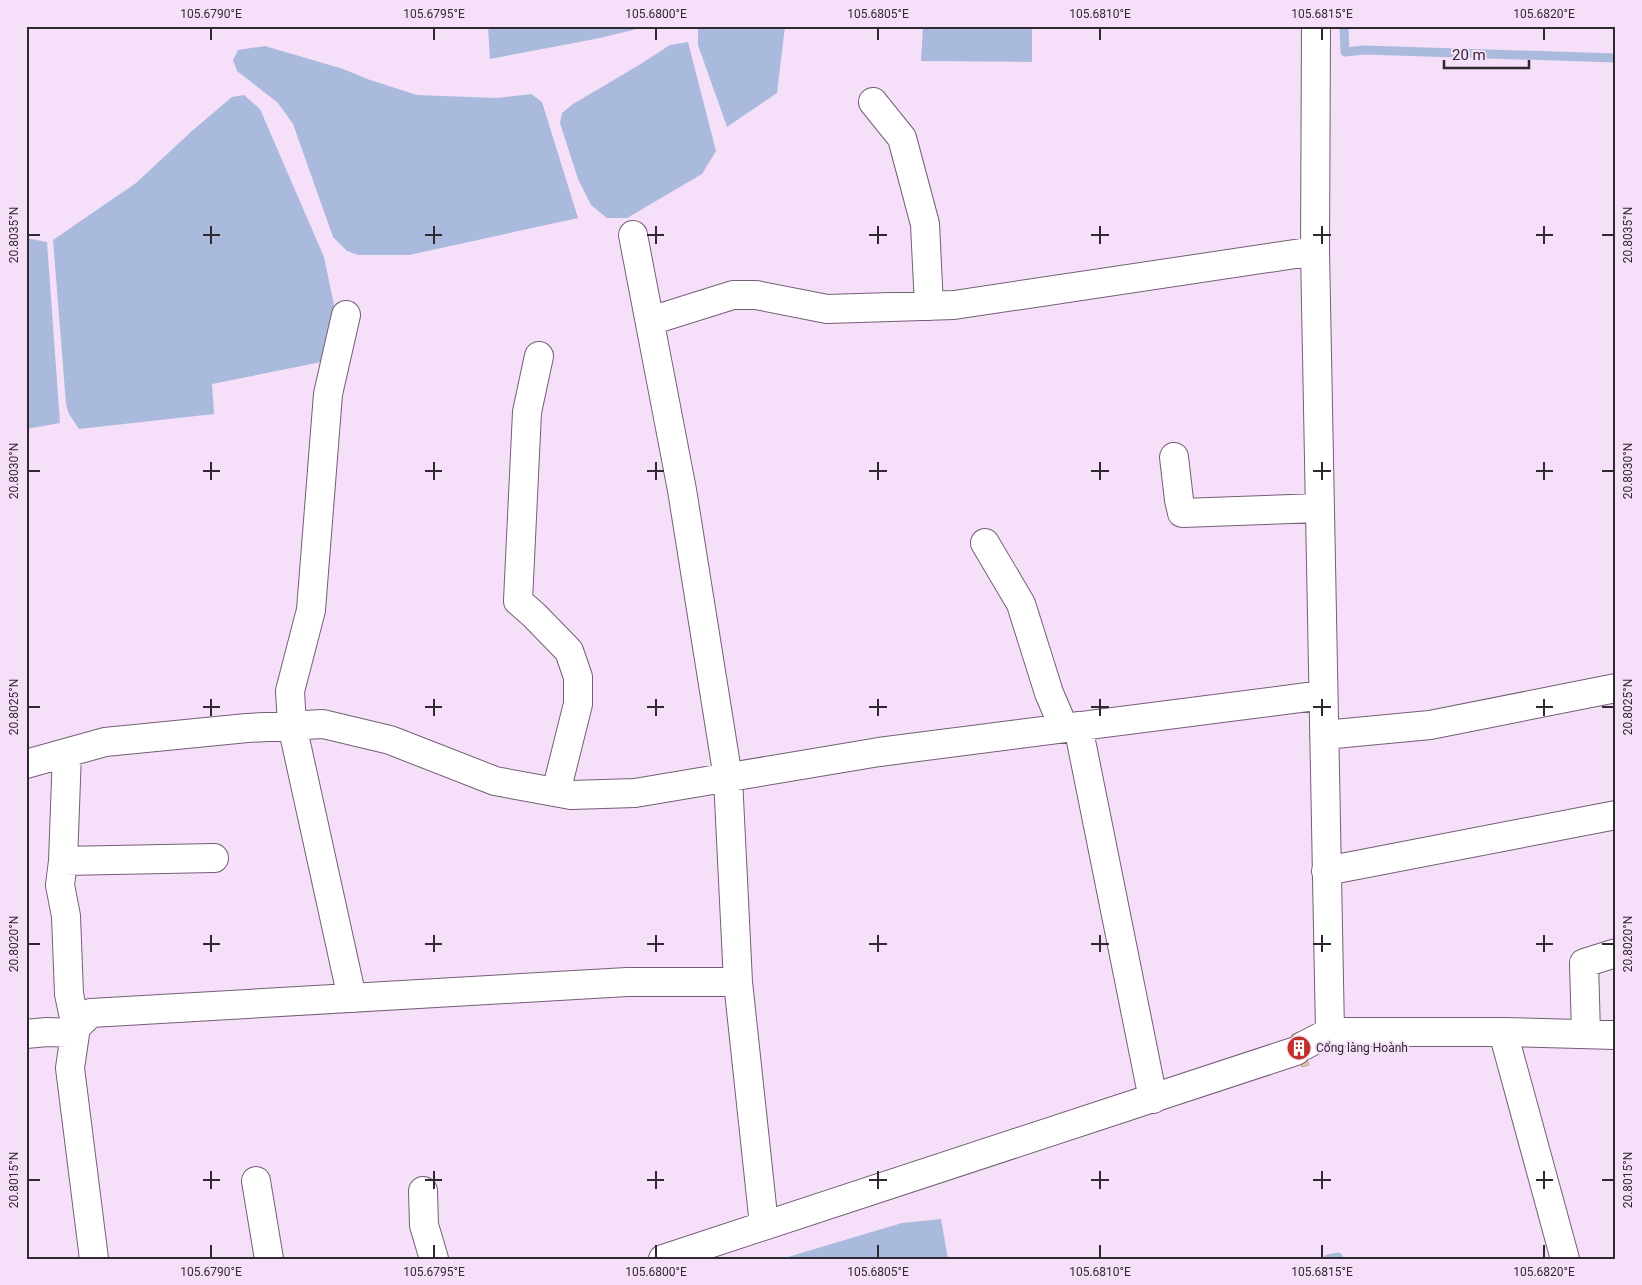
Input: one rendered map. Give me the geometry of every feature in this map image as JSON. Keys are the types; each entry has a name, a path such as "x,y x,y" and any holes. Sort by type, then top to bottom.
{"street":[{"path":"1316,26 1315,251 1330,1032"},
{"path":"873,102 902,138 926,224 928,306"},
{"path":"633,235 682,490 728,778 738,982 764,1225"},
{"path":"650,321 734,295 756,295 827,309 954,305 1315,251"},
{"path":"346,315 328,394 311,610 290,691 292,725 352,998"},
{"path":"539,356 527,412 518,601 569,651 578,677 578,704 556,792"},
{"path":"1174,456 1182,513 1320,508"},
{"path":"985,544 1021,604 1048,693 1071,727 1152,1099"},
{"path":"1324,735 1430,725 1616,688"},
{"path":"26,764 105,742 247,728 323,724 390,740 495,781 571,795 635,794 879,752 1323,695"},
{"path":"66,753 60,885 66,916 69,994 75,1030 70,1068 94,1259"},
{"path":"1326,871 1616,815"},
{"path":"62,860 214,858"},
{"path":"1586,1034 1584,963 1616,953"},
{"path":"26,1034 75,1030 90,1013 627,982 738,982"},
{"path":"664,1259 1152,1099 1299,1048 1330,1032 1503,1032 1616,1035"},
{"path":"1503,1032 1565,1259"},
{"path":"256,1181 270,1259"},
{"path":"423,1191 424,1225 434,1259"}],"water":[{"path":"488,26 649,26 600,38 490,59"},
{"path":"698,26 785,26 777,93 727,127 698,45"},
{"path":"923,26 1032,26 1032,62 921,61"},
{"path":"688,42 716,151 702,174 627,218 607,218 591,205 578,179 560,123 562,113 573,104 670,45"},
{"path":"265,46 343,69 417,95 496,98 531,94 542,102 578,218 409,255 358,255 347,251 333,237 293,124 278,103 237,71 233,60 238,50"},
{"path":"244,95 260,109 324,257 334,305 337,347 331,360 212,384 214,414 79,429 69,414 66,404 53,240 136,183 232,97"},
{"path":"26,238 47,242 60,423 26,429"},
{"path":"941,1219 948,1259 781,1259 902,1223"}],"building":[{"name":"Cổng làng Hoành","path":"1298,1032 1309,1065 1302,1067 1291,1035"}],"waterway":[{"path":"1344,26 1345,52 1364,50 1616,58"},
{"path":"1328,1259 1338,1257 1339,1259"}],"place":[{"name":"Cổng làng Hoành","path":"1299,1048"}]}
